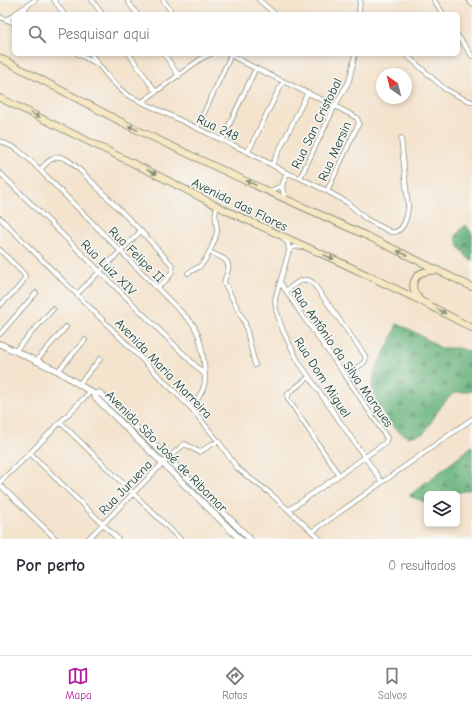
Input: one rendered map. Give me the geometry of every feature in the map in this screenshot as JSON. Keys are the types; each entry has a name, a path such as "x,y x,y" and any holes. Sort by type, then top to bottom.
{"main road":[{"name":"Avenida das Flores","path":"0,58 131,127 364,234 472,287"},
{"name":"Avenida das Flores","path":"0,98 217,206 344,264 421,301 472,328"},
{"path":"421,301 415,293 415,280 420,274 426,271 437,270"}],"street":[{"path":"17,12 36,0"},
{"path":"54,0 63,12"},
{"path":"92,0 101,12"},
{"path":"127,0 135,12"},
{"path":"163,0 172,12"},
{"path":"258,0 273,12"},
{"path":"359,12 360,0"},
{"path":"434,0 442,12"},
{"path":"469,0 472,4"},
{"path":"24,8 27,12"},
{"path":"6,20 12,16"},
{"path":"0,17 12,22"},
{"path":"460,39 472,56"},
{"path":"82,56 98,64"},
{"name":"Rua 248","path":"92,56 122,91 128,95 327,191 348,203 366,220 394,233 400,229 408,213 401,138"},
{"path":"130,56 156,92"},
{"path":"165,56 179,76"},
{"path":"142,102 206,56"},
{"path":"197,128 229,56"},
{"path":"234,56 335,106"},
{"name":"Rua San Cristobal","path":"300,178 335,106 349,81 355,56"},
{"path":"406,56 444,89 460,98 472,102"},
{"path":"222,140 256,68"},
{"path":"248,152 283,81"},
{"path":"272,165 308,92"},
{"name":"Rua Mersin","path":"327,191 359,123 357,118 335,106"},
{"name":"Rua Felipe II","path":"0,141 24,155 40,170 192,323 199,337 205,375 204,386 200,396 191,408"},
{"path":"40,170 52,158 57,157 67,160 84,174 141,231 172,265 173,268 172,273 157,288"},
{"name":"Rua Luiz XIV","path":"0,173 205,375"},
{"path":"286,199 282,186 287,173"},
{"path":"268,191 282,186"},
{"path":"188,273 203,263 209,252 217,231 214,213 217,206"},
{"name":"Avenida Maria Marreira","path":"0,218 191,408 219,442 237,468 270,493 320,539"},
{"path":"77,294 141,231"},
{"path":"280,236 288,242 289,251"},
{"path":"289,251 295,246 310,249"},
{"path":"0,250 24,274 25,278 23,282 0,305"},
{"name":"Rua Dom Miguel","path":"289,251 274,299 276,310 289,346 364,458 382,482"},
{"path":"209,252 226,260 228,263 229,269 224,282 245,323 256,365"},
{"path":"286,292 300,281 307,279 313,282 327,301 364,354 365,358 363,363 345,375"},
{"name":"Rua Antônio da Silva Marques","path":"280,282 387,438 385,443 364,458"},
{"path":"0,334 36,293"},
{"path":"15,350 53,309"},
{"path":"36,361 66,327"},
{"path":"58,371 85,340"},
{"path":"0,344 58,371 92,393 60,422 0,482"},
{"path":"79,384 100,359"},
{"path":"309,377 288,394 288,399 339,475"},
{"name":"Avenida São José de Ribamar","path":"92,393 100,393 250,539"},
{"name":"Avenida São José de Ribamar","path":"92,393 164,463 237,538"},
{"path":"313,531 472,419"},
{"path":"60,422 180,539"},
{"name":"Rua Juruena","path":"88,539 179,448 185,444 199,452 212,444 219,442"},
{"path":"30,453 118,539"},
{"path":"289,510 364,458"},
{"path":"0,485 56,539"},
{"path":"237,538 242,531"}],"green space":[{"path":"466,225 472,234 472,261 458,245 456,236"},
{"path":"397,324 413,331 441,348 458,348 472,352 472,391 454,393 442,405 424,433 408,437 395,429 384,416 376,402 372,387 375,370 391,340"},
{"path":"472,446 472,489 460,492 424,491 424,502 409,496 424,484"}]}
